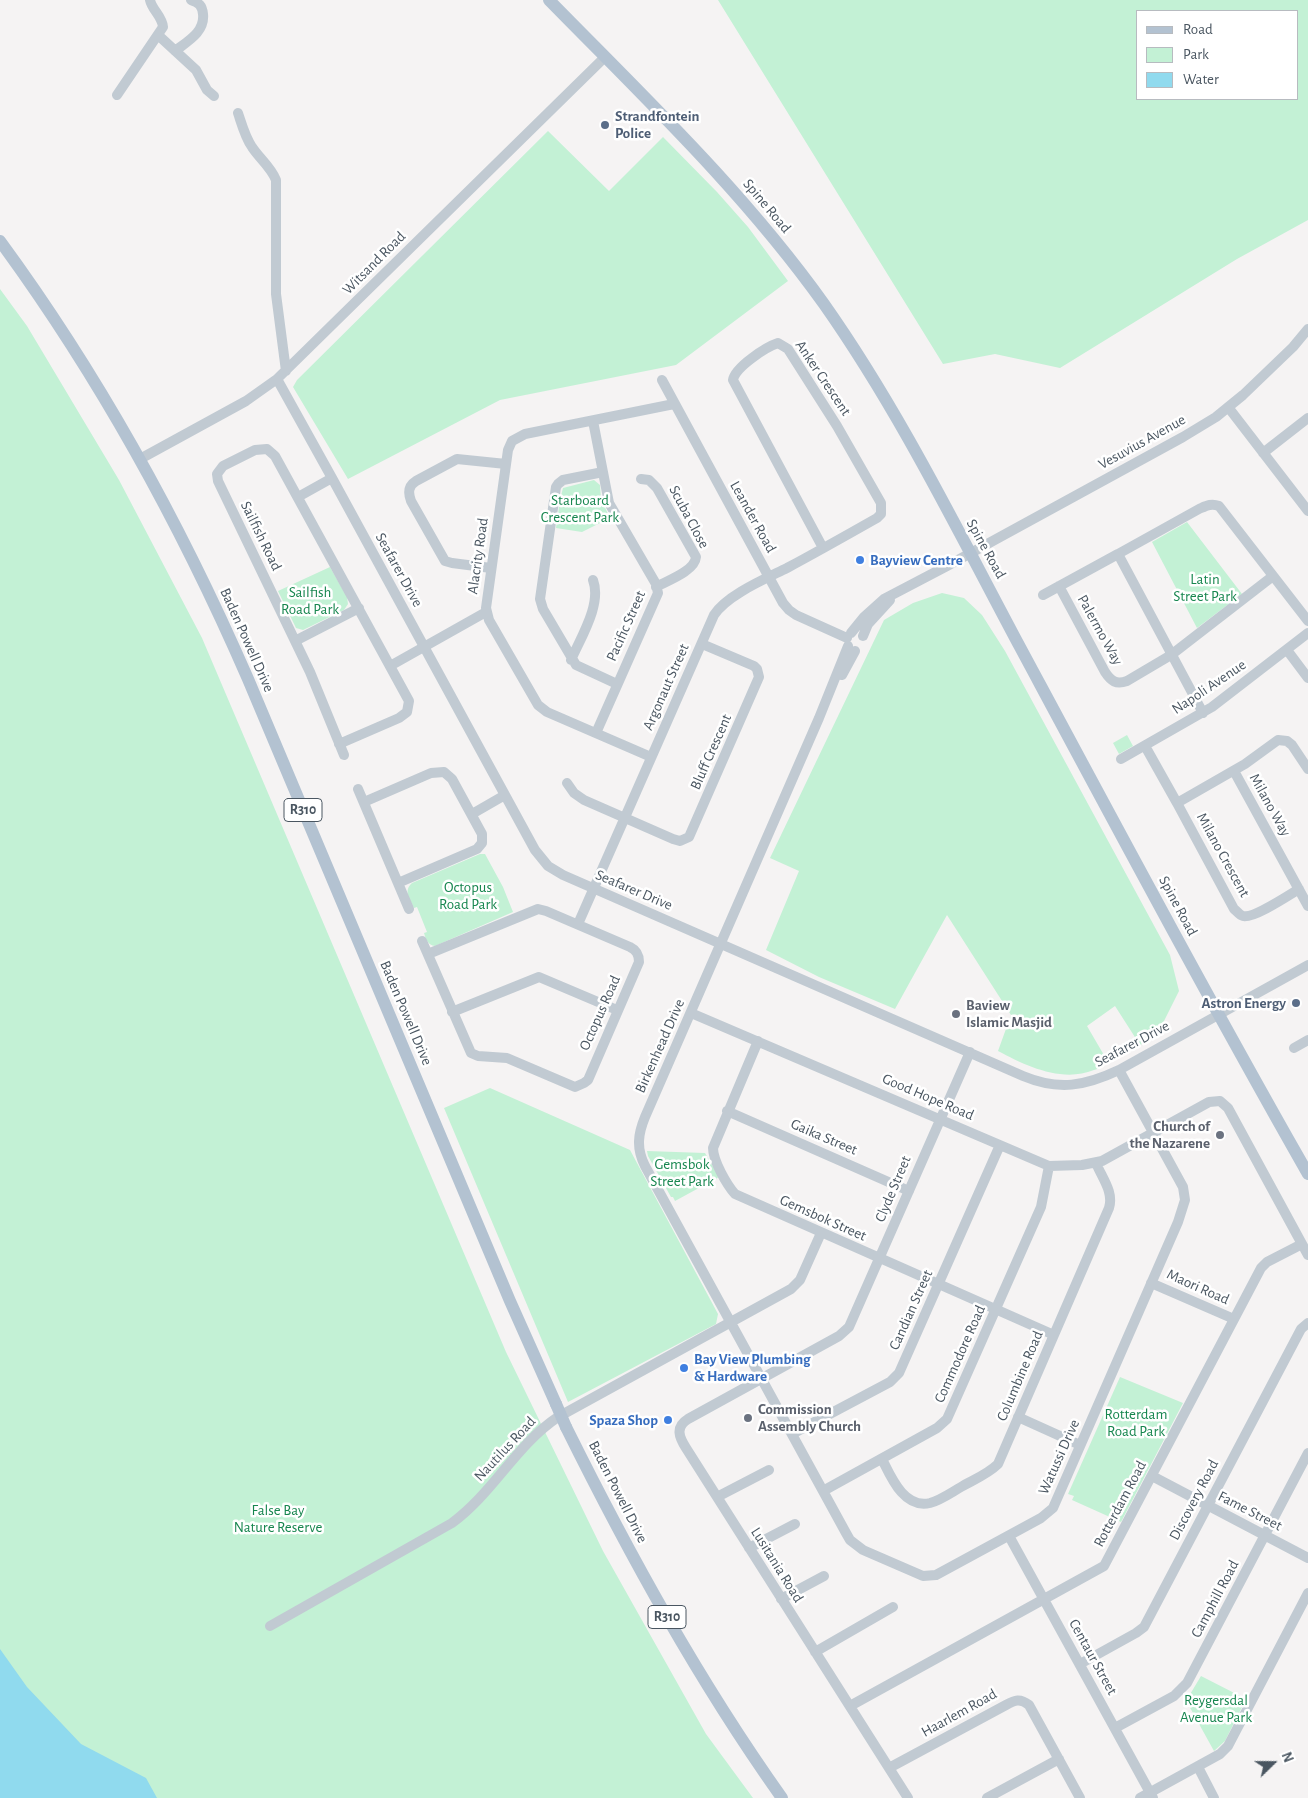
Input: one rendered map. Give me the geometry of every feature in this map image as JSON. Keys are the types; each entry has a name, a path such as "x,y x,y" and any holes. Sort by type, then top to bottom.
{"main road":[{"name":"Spine Road","path":"550,0 740,197 789,257 866,366 889,404 1218,1014 1308,1174"},
{"name":"Baden Powell Drive","path":"0,241 76,352 140,459 186,547 241,663 510,1301 566,1427 615,1523 665,1614 720,1706 782,1798"}],"street":[{"path":"117,95 158,35 163,24 151,6 150,0"},
{"path":"175,51 196,35 204,18 202,7 191,0"},
{"path":"158,35 196,70 207,90 214,96"},
{"name":"Witsand Road","path":"140,459 246,401 277,379 605,57"},
{"path":"238,113 250,143 274,174 276,180 276,294 286,371"},
{"name":"Vesuvius Avenue","path":"969,554 1216,417 1294,347 1308,329"},
{"name":"Anker Crescent","path":"778,343 788,349 862,467 882,503 881,514 877,518 823,548 733,380 737,370 768,347 778,343"},
{"name":"Seafarer Drive","path":"277,379 535,850 548,866 562,875 1029,1078 1057,1085 1077,1085 1090,1082 1119,1070 1308,965"},
{"name":"Leander Road","path":"662,380 783,603 789,610 850,642 856,632 863,636"},
{"name":"Alacrity Road","path":"651,757 547,712 538,705 486,612 506,464 509,445 512,441 520,436 674,404"},
{"path":"1228,407 1308,511"},
{"path":"1263,453 1308,418"},
{"name":"Pacific Street","path":"593,421 609,504 656,587 658,594 596,733"},
{"name":"Sailfish Road","path":"339,744 399,718 407,712 409,701 276,456 267,449 255,450 223,466 217,474 220,486 310,672 339,744 344,755"},
{"path":"491,568 445,561 411,501 409,492 412,484 416,481 457,460 506,464"},
{"path":"603,472 563,480 556,487 540,599 543,609 571,660 582,669 617,684"},
{"path":"298,497 332,478"},
{"name":"Scuba Close","path":"641,479 649,480 657,488 696,557 692,567 656,587"},
{"path":"1043,595 1199,509 1215,504 1219,506 1308,621"},
{"name":"Argonaut Street","path":"578,924 718,609 723,603 823,548"},
{"name":"Birkenhead Drive","path":"762,1379 644,1163 638,1146 640,1129 819,718 850,642 872,608 884,598 969,554"},
{"path":"1118,554 1203,712"},
{"path":"1172,656 1274,576"},
{"path":"571,660 596,603 596,588 593,580"},
{"name":"Palermo Way","path":"1059,586 1111,681 1119,683 1127,681 1172,656"},
{"name":"Birkenhead Drive","path":"850,642 861,649 864,645 863,636 868,624 900,591"},
{"path":"294,641 359,608"},
{"path":"390,666 486,612"},
{"name":"Napoli Avenue","path":"1121,758 1203,712 1308,633"},
{"name":"Bluff Crescent","path":"624,818 680,841 691,835 759,677 754,666 702,644"},
{"path":"1287,650 1308,678"},
{"name":"Milano Crescent","path":"1177,803 1234,771 1273,743 1283,739 1292,745 1308,769"},
{"name":"Milano Crescent","path":"1145,746 1234,908 1240,915 1247,917 1257,913 1299,889"},
{"name":"Milano Way","path":"1234,771 1308,906"},
{"path":"364,802 431,773 444,772 452,779 482,834 483,839 480,847 398,883"},
{"path":"567,782 574,793 584,800 624,818"},
{"path":"358,789 409,909"},
{"path":"472,814 505,795"},
{"name":"Octopus Road","path":"422,941 468,1049 474,1055 507,1058 575,1087 588,1080 639,962 638,955 630,947 538,909 428,954"},
{"path":"452,1012 539,977 617,1010"},
{"name":"Good Hope Road","path":"691,1013 1049,1166 1096,1163 1209,1102 1220,1101 1228,1108 1302,1244"},
{"name":"Gemsbok Street","path":"758,1041 714,1141 713,1153 730,1189 742,1199 1054,1335"},
{"path":"1294,1048 1308,1041"},
{"name":"Clyde Street","path":"762,1379 844,1332 852,1323 970,1052"},
{"name":"Watussi Drive","path":"762,1379 850,1540 857,1546 923,1576 936,1575 943,1572 1041,1518 1053,1508 1178,1222 1185,1200 1183,1187 1119,1070"},
{"name":"Gaika Street","path":"727,1111 909,1190"},
{"name":"Candian Street","path":"792,1434 896,1377 1000,1145"},
{"name":"Columbine Road","path":"882,1459 902,1494 920,1503 932,1502 994,1467 1001,1458 1111,1202 1109,1190 1096,1163"},
{"name":"Commodore Road","path":"823,1491 937,1428 947,1419 1041,1207 1049,1166"},
{"name":"Nautilus Road","path":"270,1626 464,1514 474,1505 527,1442 539,1430 558,1417 731,1323 796,1284 821,1233"},
{"path":"1302,1244 1308,1255"},
{"name":"Rotterdam Road","path":"850,1706 1104,1566 1261,1268 1267,1262 1302,1244"},
{"name":"Maori Road","path":"1151,1283 1234,1319"},
{"name":"Discovery Road","path":"1080,1664 1144,1627 1301,1329 1308,1323"},
{"name":"Lusitania Road","path":"762,1379 683,1422 679,1428 682,1442 908,1798"},
{"path":"1018,1417 1080,1445"},
{"name":"Camphill Road","path":"1115,1728 1174,1696 1184,1688 1308,1453"},
{"path":"717,1497 769,1470"},
{"name":"Fame Street","path":"1152,1476 1308,1558"},
{"path":"749,1548 795,1524"},
{"name":"Centaur Street","path":"1009,1536 1152,1795"},
{"path":"781,1599 824,1576"},
{"path":"1140,1798 1152,1795 1220,1754 1228,1746 1308,1593"},
{"path":"815,1652 893,1606"},
{"name":"Haarlem Road","path":"889,1768 1015,1700 1023,1701 1029,1705 1080,1798"},
{"path":"987,1798 1059,1760"},
{"path":"1198,1767 1214,1798"}],"green space":[{"path":"718,0 1308,0 1308,220 1237,259 1060,368 995,354 943,364"},
{"path":"548,131 609,191 663,137 748,227 788,281 676,365 500,400 348,479 293,387 297,380"},
{"name":"False Bay Nature Reserve","path":"0,289 27,326 119,480 202,638 506,1352 603,1551 706,1734 753,1798 61,1798 0,1722"},
{"name":"Starboard Crescent Park","path":"594,480 600,485 601,499 610,518 582,532 556,528 563,488"},
{"name":"Latin Street Park","path":"1187,522 1242,594 1197,628 1152,542"},
{"name":"Sailfish Road Park","path":"330,567 347,597 348,604 344,610 303,630 296,628 278,591"},
{"path":"942,593 964,598 982,615 1005,651 1170,955 1179,991 1162,1025 1150,1040 1140,1045 1115,1006 1087,1026 1108,1062 1101,1067 1082,1074 1069,1075 1044,1071 998,1051 1011,1015 947,915 895,1009 819,977 766,950 799,871 770,858 884,620 913,603"},
{"path":"1127,735 1133,746 1119,754 1113,743"},
{"name":"Octopus Road Park","path":"480,854 485,854 503,887 513,912 435,946 431,945 424,933 427,932 417,907 414,908 409,898 409,886 412,883"},
{"path":"490,1088 630,1150 718,1314 716,1324 568,1402 444,1108"},
{"name":"Gemsbok Street Park","path":"647,1151 705,1153 719,1177 675,1201 648,1156"},
{"name":"Rotterdam Road Park","path":"1120,1377 1183,1403 1121,1522 1072,1500 1074,1496 1068,1494"},
{"name":"Reygersdal Avenue Park","path":"1201,1676 1246,1699 1225,1741 1214,1751 1188,1704 1192,1702 1189,1696"}],"water":[{"path":"0,1649 27,1687 81,1744 146,1778 157,1798 0,1798"}],"place":[{"name":"Strandfontein Police","path":"605,125"},
{"name":"Bayview Centre","path":"860,560"},
{"name":"Astron Energy","path":"1296,1003"},
{"name":"Baview Islamic Masjid","path":"956,1014"},
{"name":"Church of the Nazarene","path":"1220,1135"},
{"name":"Bay View Plumbing & Hardware","path":"684,1368"},
{"name":"Commission Assembly Church","path":"748,1418"},
{"name":"Spaza Shop","path":"668,1420"}]}
